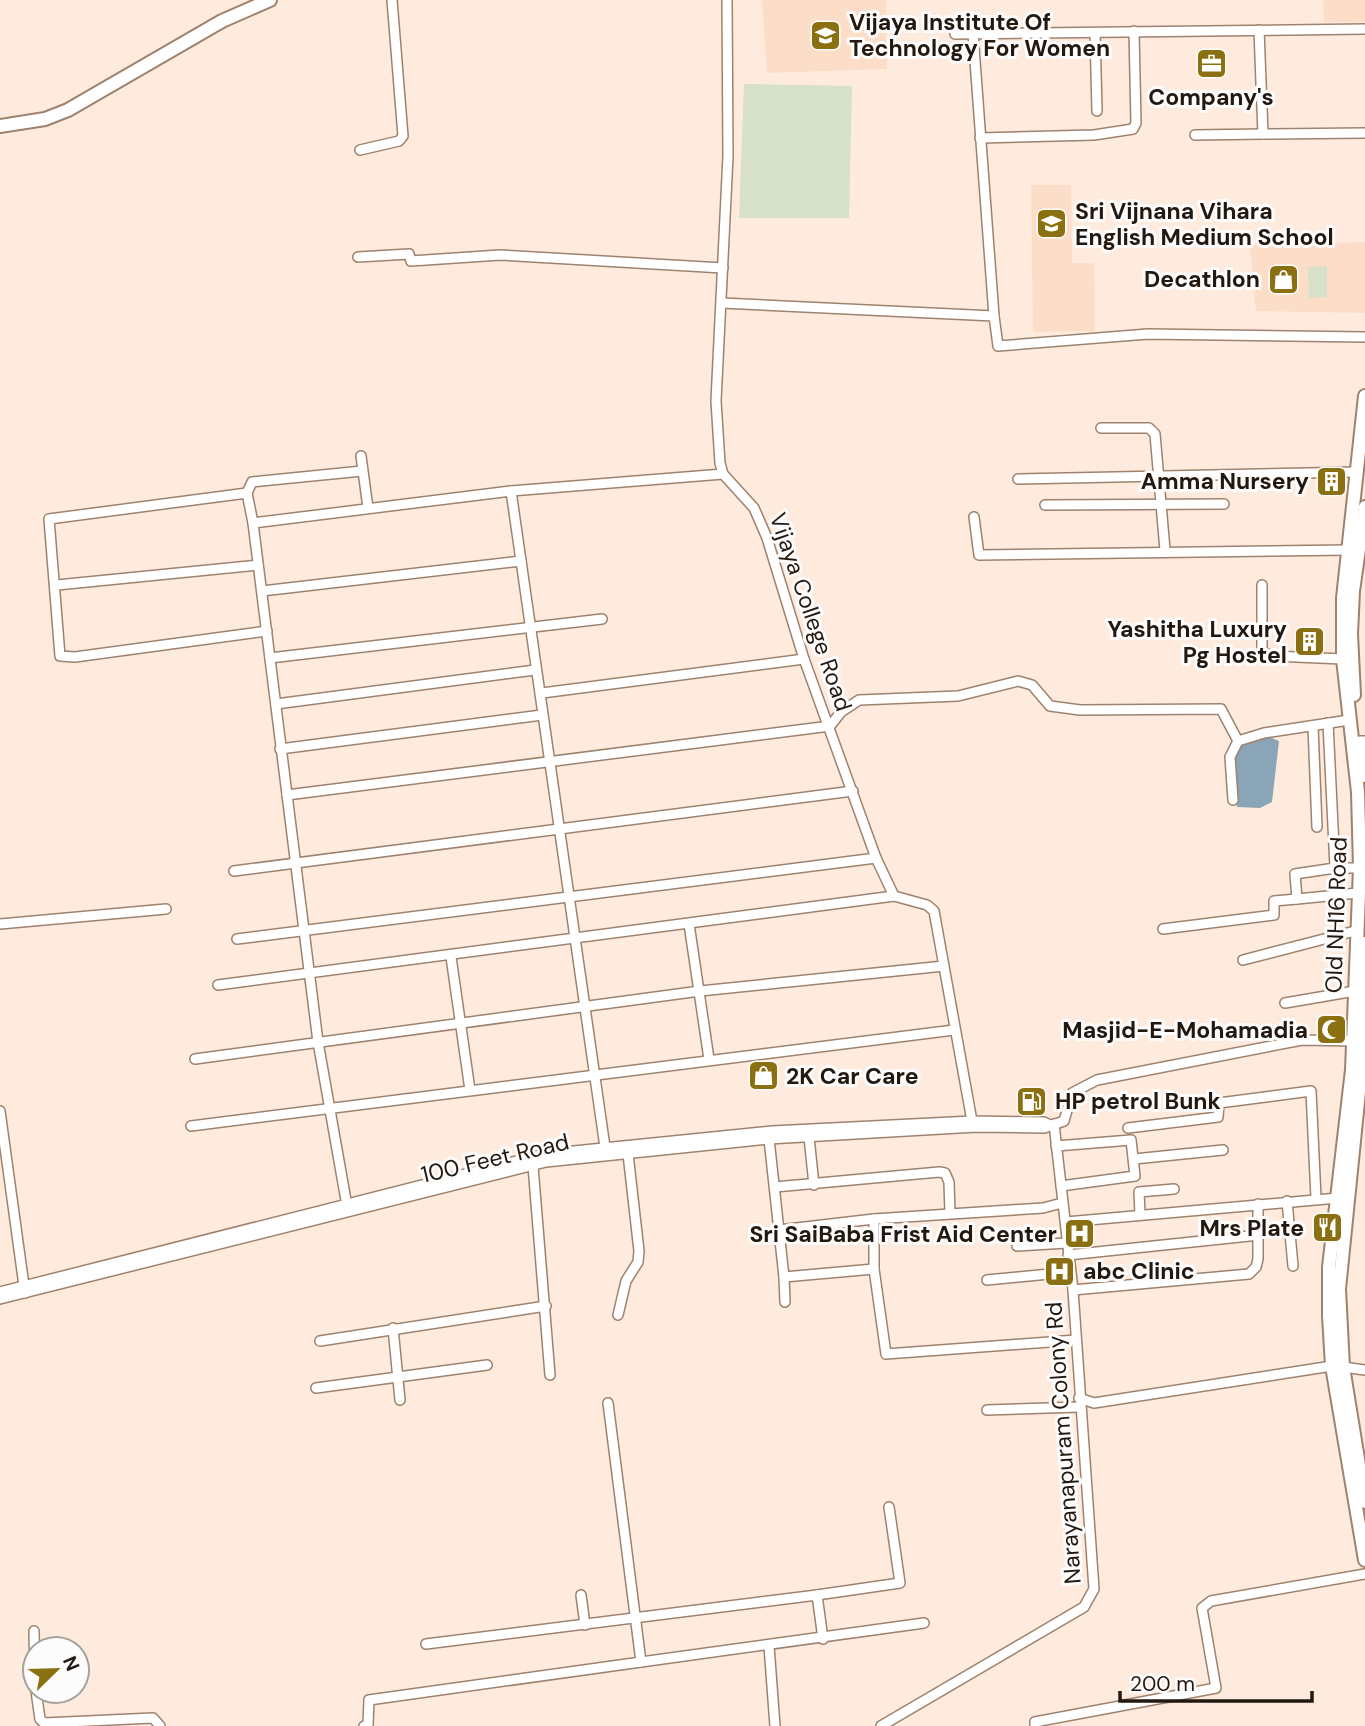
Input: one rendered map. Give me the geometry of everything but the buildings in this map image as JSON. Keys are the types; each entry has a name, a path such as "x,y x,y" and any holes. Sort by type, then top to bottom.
{"main road":[{"path":"0,126 45,119 68,110 222,21 270,0"},
{"name":"Old NH16 Road","path":"1361,992 1355,931 1360,868 1358,792 1343,659 1343,598 1365,396"},
{"path":"1365,507 1353,592 1351,634 1365,776"},
{"name":"Old NH16 Road","path":"1365,943 1341,1253 1337,1367 1365,1502"},
{"name":"Old NH16 Road","path":"1358,1042 1329,1267 1337,1367 1365,1560"}],"street":[{"path":"360,150 399,141 403,136 392,0"},
{"path":"253,523 510,491 723,474 716,442 728,156 727,0"},
{"path":"955,34 1365,29"},
{"path":"1259,30 1263,134"},
{"path":"980,138 1094,135 1133,129 1136,123 1133,31"},
{"path":"1096,33 1097,111"},
{"path":"973,34 996,350 1148,334 1365,337"},
{"path":"1195,135 1365,133"},
{"path":"358,257 409,254 411,261 500,255 723,268"},
{"path":"722,303 994,316"},
{"path":"1101,428 1153,430 1165,550"},
{"path":"361,456 368,508"},
{"path":"347,1206 318,1042 262,592 247,493 252,481 362,471"},
{"path":"1018,479 1357,472"},
{"name":"Vijaya College Road","path":"723,474 754,508 767,538 804,659 876,858 894,897"},
{"path":"510,491 535,670 542,693 542,715 606,1152"},
{"path":"247,493 49,519 57,585 60,656 75,657 267,631"},
{"path":"1045,505 1224,504"},
{"path":"974,517 978,555 1165,550 1348,550"},
{"path":"262,592 521,561"},
{"path":"57,585 258,565"},
{"path":"1262,585 1262,652 1273,656 1343,659"},
{"path":"270,658 602,619"},
{"path":"542,693 804,659"},
{"path":"276,704 535,670"},
{"path":"287,795 830,726 841,712 859,700 958,696 1018,681 1032,685 1050,706 1080,710 1216,708 1224,713 1238,741"},
{"path":"280,749 542,715"},
{"path":"1233,800 1230,757 1238,741 1264,733 1349,720"},
{"path":"1328,723 1335,867"},
{"path":"1313,726 1317,827"},
{"path":"234,872 853,791"},
{"path":"237,939 876,858"},
{"path":"1297,899 1295,874 1335,867 1360,868"},
{"path":"1163,929 1274,915 1274,901 1358,893"},
{"path":"219,985 310,971 451,957 894,897 927,905 934,911 972,1121"},
{"path":"0,924 166,909"},
{"path":"689,925 709,1059"},
{"path":"1243,960 1355,931"},
{"path":"451,957 470,1090"},
{"path":"195,1059 586,1009 700,991 944,966"},
{"path":"1285,1003 1361,992"},
{"path":"191,1126 954,1030"},
{"path":"1052,1124 1067,1117 1072,1093 1097,1080 1302,1040 1358,1042"},
{"path":"1128,1128 1218,1117 1219,1102 1311,1091 1316,1198"},
{"path":"0,1111 4,1172 25,1291"},
{"name":"100 Feet Road","path":"0,1292 25,1291 533,1166 606,1152 772,1131 972,1121 1052,1124"},
{"name":"100 Feet Road","path":"0,1299 544,1154 628,1154 769,1139 976,1127 1044,1128 1052,1124"},
{"name":"Narayanapuram Colony Rd","path":"881,1726 951,1688 1084,1607 1094,1588 1091,1524 1079,1406 1073,1290 1052,1124"},
{"path":"809,1137 814,1185"},
{"path":"769,1139 785,1302"},
{"path":"1056,1146 1131,1140 1134,1159 1135,1176 1061,1186"},
{"path":"1134,1159 1223,1150"},
{"path":"618,1315 626,1281 638,1262 639,1251 628,1154"},
{"path":"533,1166 551,1375"},
{"path":"775,1187 939,1172 945,1174 949,1182 950,1213"},
{"path":"1140,1214 1139,1192 1174,1189"},
{"path":"1066,1222 1338,1198"},
{"path":"1287,1201 1293,1266"},
{"path":"779,1230 874,1219 1043,1208 1062,1203"},
{"path":"1073,1290 1249,1274 1256,1267 1258,1204"},
{"path":"874,1219 874,1269 886,1354 1076,1339"},
{"path":"1068,1255 1258,1235"},
{"path":"1017,1246 1067,1243"},
{"path":"784,1277 874,1269"},
{"path":"987,1280 1070,1272"},
{"path":"320,1341 546,1306"},
{"path":"393,1328 400,1400"},
{"path":"316,1388 487,1365"},
{"path":"987,1410 1079,1406 1337,1367 1365,1370"},
{"path":"608,1403 641,1662"},
{"path":"426,1644 900,1583 889,1507"},
{"path":"1035,1726 1035,1722 1216,1688 1202,1608 1211,1601 1365,1574"},
{"path":"581,1595 585,1625"},
{"path":"817,1595 822,1639"},
{"path":"364,1726 368,1725 369,1700 924,1623"},
{"path":"34,1631 34,1635"},
{"path":"769,1646 775,1726"},
{"path":"38,1705 40,1719 44,1723 153,1718 160,1726"}],"shaded area":[{"name":"Vijaya Institute Of Technology For Women","path":"762,0 886,0 887,69 767,73"},
{"path":"1323,0 1365,0 1365,22 1324,22"},
{"name":"Sri Vijnana Vihara English Medium School","path":"1031,185 1071,185 1072,263 1094,263 1095,331 1033,332"},
{"path":"1365,242 1365,313 1256,311 1250,245"}],"green space":[{"path":"744,84 852,86 849,218 739,218"},
{"path":"1327,266 1327,297 1309,298 1308,267"}],"water":[{"path":"1267,736 1279,741 1272,802 1260,808 1237,807 1233,754 1243,743"}],"place":[{"name":"Vijaya Institute Of Technology For Women","path":"826,35"},
{"name":"Company's","path":"1211,63"},
{"name":"Sri Vijnana Vihara English Medium School","path":"1052,224"},
{"name":"Decathlon","path":"1283,279"},
{"name":"Amma Nursery","path":"1332,481"},
{"name":"Yashitha Luxury Pg Hostel","path":"1310,642"},
{"name":"Masjid-E-Mohamadia","path":"1331,1030"},
{"name":"2K Car Care","path":"763,1076"},
{"name":"HP petrol Bunk","path":"1032,1101"},
{"name":"Mrs Plate","path":"1327,1228"},
{"name":"Sri SaiBaba Frist Aid Center","path":"1080,1234"},
{"name":"abc Clinic","path":"1060,1271"}]}
